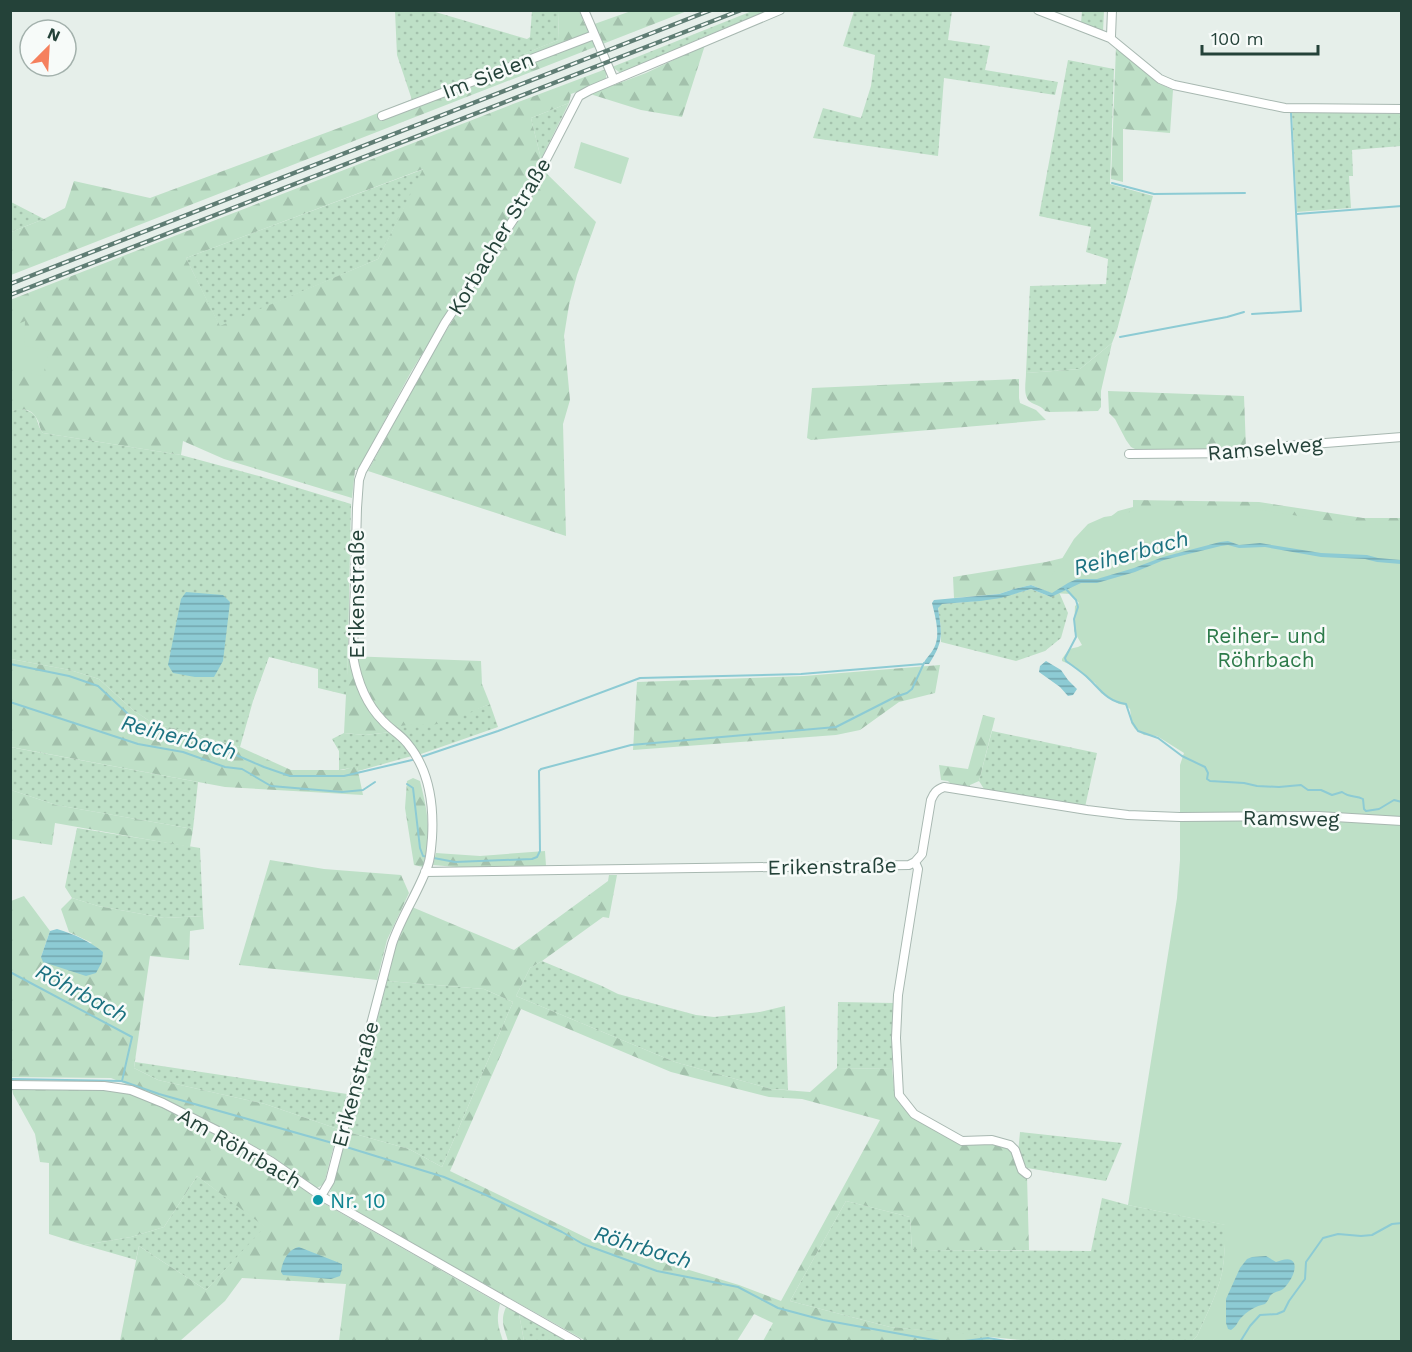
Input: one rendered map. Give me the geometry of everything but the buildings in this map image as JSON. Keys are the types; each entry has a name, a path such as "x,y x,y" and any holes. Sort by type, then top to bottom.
{"street":[{"path":"584,10 614,80"},
{"name":"Korbacher Straße","path":"362,471 445,323 521,208 579,96 780,10"},
{"path":"1038,10 1110,38 1160,79 1174,85 1285,108 1401,109"},
{"path":"1110,38 1112,10"},
{"name":"Im Sielen","path":"382,116 594,35"},
{"name":"Ramselweg","path":"1129,454 1245,453 1287,446 1401,437"},
{"name":"Erikenstraße","path":"321,1196 330,1181 396,931 427,868 433,822 428,782 419,762 408,744 376,714 357,677 353,656 357,508 362,471"},
{"name":"Erikenstraße","path":"427,868 909,865 922,854 931,800 934,793 944,787 1106,813 1180,817"},
{"name":"Ramsweg","path":"1180,817 1318,816 1401,821"},
{"path":"915,862 918,869 898,995 896,1038 899,1095 914,1114 962,1141 992,1140 1010,1145 1022,1170 1027,1174"},
{"name":"Am Röhrbach","path":"10,1085 104,1086 131,1090 163,1103 224,1134 272,1162 321,1196 577,1341"}],"green space":[{"path":"395,11 432,11 527,39 530,37 532,11 559,11 558,40 412,100 397,55"},
{"path":"559,11 579,11 586,27 631,11 687,11 11,275 11,232 65,208 74,181 150,198 363,119 558,40"},
{"path":"752,11 769,11 701,38 622,74 612,67"},
{"path":"854,11 952,11 948,40 990,46 985,70 1058,82 1055,95 944,78 938,156 813,138 823,108 861,118 871,86 875,55 843,46"},
{"path":"1082,11 1104,11 1103,32 1081,23"},
{"path":"705,45 682,117 641,110 590,94 646,73"},
{"path":"1116,47 1158,83 1173,90 1170,133 1123,129 1123,182 1111,179"},
{"path":"1068,60 1114,69 1110,184 1153,196 1112,343 1080,369 1026,373 1030,286 1106,284 1108,259 1086,252 1091,227 1039,216"},
{"path":"606,69 606,78 600,83 571,94 569,103 531,118 541,159 507,222 441,323 411,372 358,470 355,470 352,498 224,459 183,441 181,455 43,433 32,412 22,409 11,411 10,300","holes":["423,169 378,259 220,326 186,258"]},
{"path":"569,103 541,159 531,118"},
{"path":"1292,112 1401,114 1401,146 1352,150 1353,176 1349,176 1351,208 1297,212"},
{"path":"581,142 629,158 621,184 574,168"},
{"path":"424,169 378,259 220,327 186,258"},
{"path":"545,172 596,222 577,275 564,336 570,400 563,424 566,536 368,471 419,376 515,226"},
{"path":"11,202 44,219 11,232"},
{"path":"25,321 24,346 49,351 43,376 11,369 11,327"},
{"path":"1112,343 1101,391 1101,407 1098,411 1050,412 1029,401 1025,390 1026,373 1080,369"},
{"path":"1019,379 1020,403 1036,410 1046,420 811,440 807,438 812,388"},
{"path":"1108,391 1244,396 1246,449 1137,450 1131,447 1109,413"},
{"path":"21,409 34,415 43,433 181,455 351,504 347,695 318,688 318,669 269,657 240,747 196,733 154,724 133,710 99,679 70,670 11,659 10,411"},
{"path":"1133,500 1259,502 1363,518 1401,518 1401,560 1052,593 1031,585 999,594 954,598 953,577 1071,556 1105,521 1118,511 1133,507"},
{"name":"Reiher- und Röhrbach","path":"1138,509 1254,509 1357,525 1401,523 1401,1341 1192,1341 1197,1336 1220,1281 1224,1261 1225,1225 1128,1205 1177,898 1180,860 1180,765 1184,753 1157,736 1144,735 1135,729 1131,723 1130,709 1101,693 1095,683 1075,667 1062,661 1069,649 1082,645 1074,631 1075,606 1079,603 1071,594 1043,590 1074,539 1088,524 1104,517"},
{"path":"1031,589 1051,597 1059,592 1068,613 1061,638 1045,651 1016,661 941,642 938,607 941,604 987,599"},
{"path":"348,656 481,661 482,684 490,704 441,724 407,725 394,727 391,732 365,735 344,733"},
{"path":"11,659 70,670 99,679 133,710 154,724 196,733 240,747 291,770 343,770 357,766 363,795 225,787 11,747"},
{"path":"940,665 935,693 899,702 860,730 836,735 633,750 637,682 804,676"},
{"path":"490,704 498,727 418,755 394,727 471,711"},
{"path":"983,715 995,718 979,781 970,785 970,788 941,780 939,765 968,769"},
{"path":"992,731 1097,753 1085,807 984,789 979,781"},
{"path":"391,732 406,746 412,756 358,771 357,767 339,770 339,751 332,739 344,733 365,735"},
{"path":"10,747 198,782 193,829 56,805 11,790"},
{"path":"413,778 420,781 427,814 428,834 423,867 414,865 405,808 407,781"},
{"path":"11,790 56,805 193,829 190,847 55,823 52,845 11,839"},
{"path":"77,828 200,848 203,916 164,918 98,906 72,898 65,887"},
{"path":"545,851 546,866 433,865 436,853 480,856"},
{"path":"270,860 324,869 401,875 409,893 387,940 377,980 239,965"},
{"path":"609,875 617,875 609,918 603,917 530,968 516,996 675,1062 771,1089 810,1092 837,1068 892,1069 895,1096 912,1116 961,1143 991,1142 1008,1147 1027,1176 1029,1250 912,1250 910,1217 846,1201 790,1301 890,1327 989,1336 988,1339 1003,1341 763,1341 773,1323 754,1314 737,1341 586,1341 337,1201 330,1192 348,1132 409,1149 442,1167 513,1002 484,989 387,981 396,945 412,907 514,950 608,881","holes":["521,1009 671,1072 769,1097 802,1099 880,1120 781,1301 739,1285 593,1241 450,1171"]},
{"path":"24,896 50,931 41,957 92,943 69,932 61,909 72,898 98,906 164,918 203,916 204,929 190,931 189,960 150,956 134,1068 158,1080 265,1104 338,1129 324,1184 317,1188 273,1157 224,1129 161,1098 111,1078 11,1077 11,901"},
{"path":"542,961 618,994 696,1015 714,1017 760,1012 785,1006 788,1090 771,1089 675,1062 516,996 530,968"},
{"path":"387,981 484,989 513,1002 442,1167 409,1149 348,1132"},
{"path":"838,1002 894,1003 892,1069 837,1068"},
{"path":"135,1062 347,1094 338,1129 265,1104 158,1080 134,1068"},
{"path":"12,1088 104,1090 130,1094 161,1107 221,1138 269,1166 325,1204 500,1304 498,1322 503,1341 339,1341 346,1284 242,1278 225,1301 180,1341 120,1341 139,1246 206,1290 265,1227 197,1176 164,1227 131,1237 84,1245 49,1234 49,1163 40,1162 35,1134"},
{"path":"1020,1132 1122,1143 1106,1181 1027,1168 1018,1153"},
{"path":"197,1176 266,1227 206,1290 139,1246 136,1260 84,1245 131,1237 164,1227"},
{"path":"1102,1198 1226,1225 1224,1261 1220,1281 1197,1336 1192,1341 1031,1341 890,1327 790,1301 846,1201 910,1217 912,1250 1091,1251"},
{"path":"506,1307 519,1314 524,1341 508,1341 503,1320"},
{"path":"519,1314 567,1341 524,1341"}],"water":[{"path":"1228,541 1239,545 1260,543 1321,553 1367,555 1401,560 1401,564 1365,559 1321,557 1265,547 1239,548 1228,545 1164,560 1135,572 1097,583 1081,583 1051,597 1031,589 1001,598 942,604 938,608 941,637 929,664 923,664 936,643 937,626 932,603 934,600 999,594 1031,585 1052,593 1077,579 1097,579 1163,557"},
{"path":"186,592 223,595 230,602 223,661 214,677 195,677 173,673 168,665 181,599"},
{"path":"1046,661 1061,670 1077,689 1073,695 1068,696 1060,687 1039,672 1040,666"},
{"path":"57,929 81,938 103,952 102,962 96,973 86,976 43,962 41,957 50,931"},
{"path":"299,1247 342,1264 340,1276 331,1279 283,1275 281,1272 286,1256"},
{"path":"1266,1256 1276,1262 1292,1261 1295,1266 1292,1277 1285,1287 1272,1294 1265,1304 1249,1311 1233,1329 1228,1329 1226,1299 1240,1268 1247,1259"}],"waterway":[{"path":"1252,314 1301,311 1291,113"},
{"path":"1112,183 1154,194 1245,193"},
{"path":"1297,214 1402,206"},
{"path":"1120,337 1244,312"},
{"path":"1065,588 1076,600 1078,607 1074,619 1076,637 1065,658 1066,661 1108,697 1126,704 1132,722 1138,731 1158,738 1182,756 1205,767 1208,773 1207,779 1210,781 1279,787 1301,785 1308,790 1321,790 1332,795 1342,792 1363,799 1366,811 1379,809 1394,800 1402,802"},
{"path":"407,784 413,788 420,848 423,856 455,862 532,859 537,857 540,851 539,771 541,769 631,745 836,727 907,693 912,689 924,663"},
{"path":"10,664 69,676 98,686 129,715 152,730 193,740 290,776 344,776 412,760 498,731 640,678 801,674 923,664"},
{"name":"Reiherbach","path":"10,702 138,744 183,752 225,767 242,769 271,786 342,792 363,790 375,782"},
{"name":"Röhrbach","path":"10,972 132,1037 122,1081"},
{"name":"Röhrbach","path":"10,1079 122,1081 159,1094 336,1144"},
{"name":"Röhrbach","path":"343,1146 444,1177 486,1195 583,1244 657,1271 738,1287 778,1308 823,1320 945,1342"},
{"name":"Röhrbach","path":"1240,1342 1260,1315 1277,1314 1284,1311 1305,1279 1306,1262 1323,1238 1338,1234 1372,1235 1392,1224 1402,1223"},
{"name":"Röhrbach","path":"957,1342 988,1338 1012,1342"}],"railway":[{"path":"10,284 711,10"},
{"path":"10,295 741,10"}],"place":[{"name":"Nr. 10","path":"318,1200"}]}
